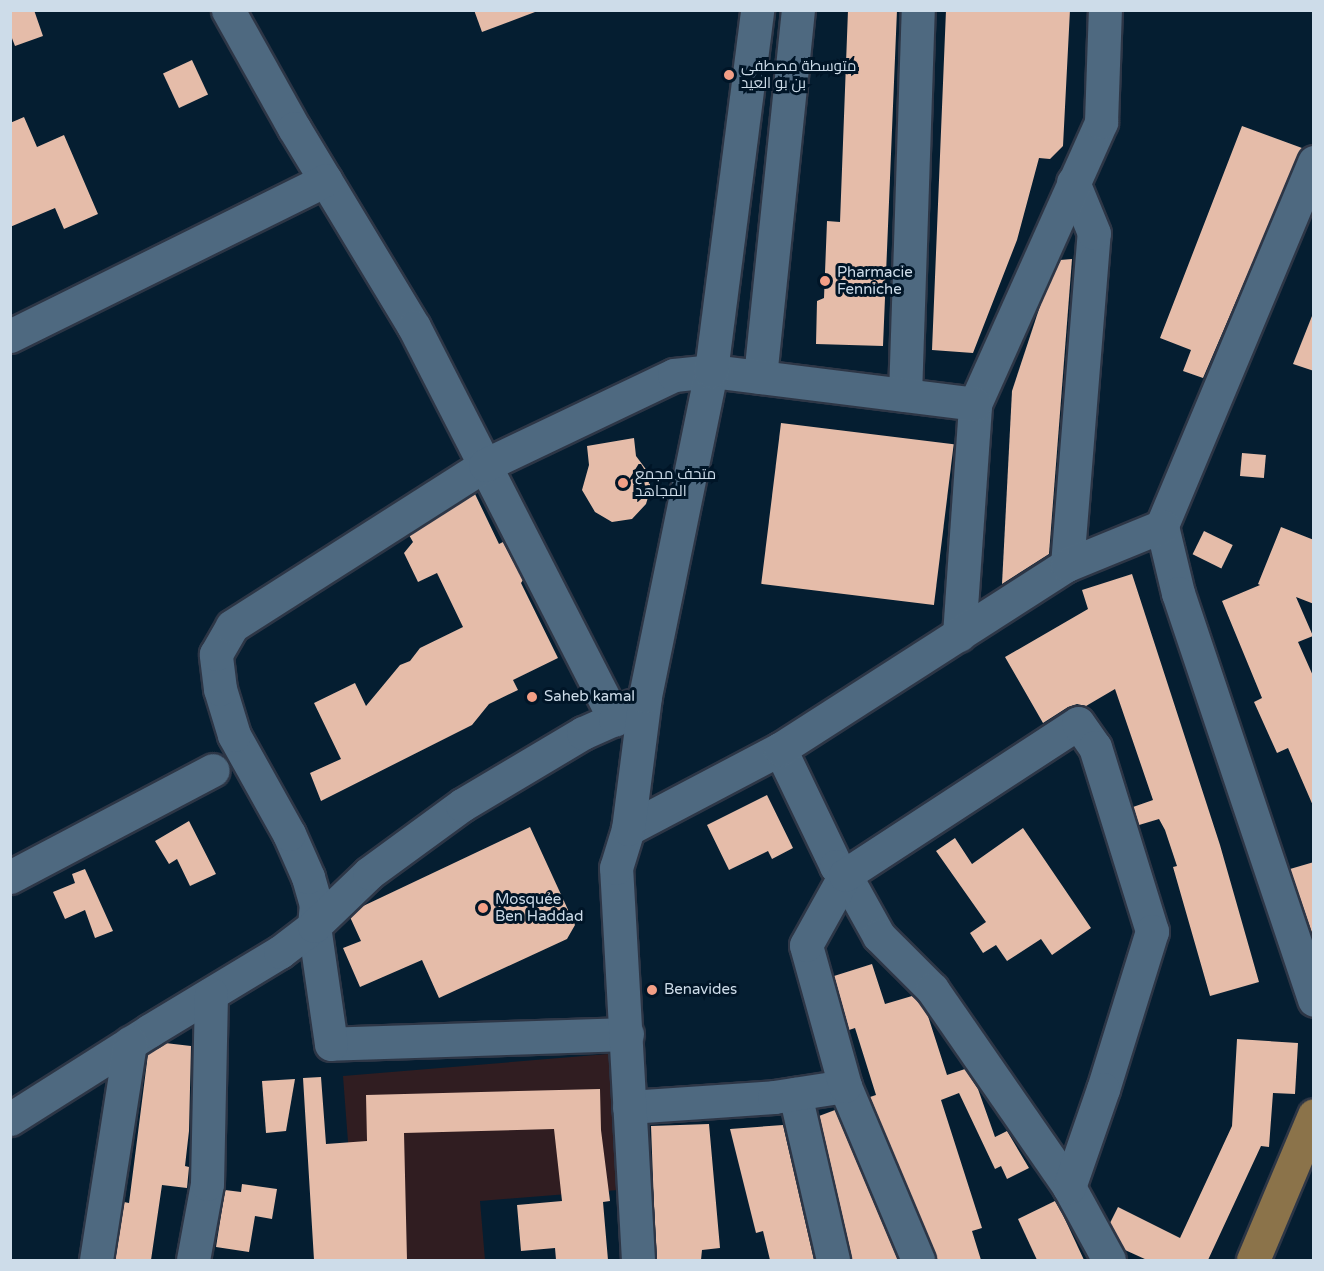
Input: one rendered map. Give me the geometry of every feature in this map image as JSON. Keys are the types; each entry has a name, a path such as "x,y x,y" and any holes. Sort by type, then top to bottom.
{"main road":[{"path":"1253,1260 1314,1115"}],"street":[{"path":"228,10 325,180 414,327 615,719"},
{"path":"638,1260 616,868 628,829 645,696 711,371 757,10"},
{"path":"760,377 798,10"},
{"path":"905,395 918,10"},
{"path":"959,635 975,404 1072,182 1101,123 1105,10"},
{"path":"1314,162 1162,526 1178,593 1314,1000"},
{"path":"10,336 325,180"},
{"path":"1067,565 1094,233 1072,182"},
{"path":"627,1034 331,1044 314,926 316,905 308,877 289,834 234,735 220,689 216,654 232,626 485,465 674,375 711,371 975,404"},
{"path":"628,829 780,749 1067,565 1162,526"},
{"path":"10,1119 280,952 314,926 369,873 462,805 583,733 615,719 645,696"},
{"path":"918,1260 845,1086 806,945 845,875 1078,723 1095,747 1152,931 1103,1089 1069,1187"},
{"path":"780,749 836,866 845,875 879,936 932,989 1069,1187 1109,1260"},
{"path":"10,877 213,770"},
{"path":"193,1260 207,1184 211,994"},
{"path":"96,1260 130,1043"},
{"path":"630,1107 795,1094 845,1086"},
{"path":"795,1094 833,1260"}],"shaded area":[{"path":"620,1053 631,1189 480,1201 485,1260 357,1260 343,1076"}],"building":[{"path":"10,10 34,10 43,36 15,46 10,33"},
{"path":"474,10 535,10 535,12 482,32"},
{"path":"848,10 897,10 883,346 816,344 817,301 824,298 827,221 840,222"},
{"path":"946,10 1070,10 1063,146 1050,159 1039,158 1017,240 973,353 932,350"},
{"path":"192,60 208,94 179,108 163,74"},
{"path":"24,117 37,147 64,135 98,214 64,229 55,208 10,227 10,123"},
{"path":"1242,126 1302,148 1203,378 1183,371 1191,350 1160,338"},
{"path":"1072,259 1049,554 1002,584 1012,391 1042,300 1060,260"},
{"path":"1312,316 1314,316 1314,371 1293,364"},
{"path":"781,423 954,444 934,605 761,584"},
{"path":"634,438 636,456 648,472 649,494 646,504 632,519 612,522 595,512 582,490 589,465 587,446"},
{"path":"1242,453 1266,455 1264,478 1240,476"},
{"path":"475,494 499,544 503,542 523,580 521,583 558,658 513,680 518,690 489,704 472,725 321,801 310,773 341,759 314,703 355,683 366,706 400,665 410,661 420,648 463,627 437,573 418,582 404,553 413,542 409,535"},
{"path":"1281,527 1314,540 1314,604 1296,597 1313,636 1298,642 1314,678 1314,808 1288,748 1277,753 1254,702 1262,698 1222,601 1260,585 1258,584"},
{"path":"1204,531 1233,545 1221,568 1193,554"},
{"path":"1132,574 1220,845 1259,982 1210,996 1173,867 1177,866 1165,830 1159,819 1139,825 1133,807 1153,800 1115,689 1086,706 1077,704 1068,707 1043,723 1005,657 1088,609 1082,590"},
{"path":"767,795 793,848 772,859 768,851 729,870 707,825"},
{"path":"189,821 216,874 190,886 177,859 169,864 155,841"},
{"name":"Mosquée Ben Haddad","path":"530,827 575,925 567,939 439,998 422,960 360,987 343,948 361,941 350,917 361,907"},
{"path":"1023,828 1091,928 1052,955 1041,939 1007,961 996,945 983,953 970,933 986,922 936,851 955,838 972,864"},
{"path":"1314,862 1314,939 1290,869"},
{"path":"85,869 113,931 95,938 85,910 65,919 53,892 75,883 72,874"},
{"path":"872,964 885,1004 912,996 918,1001 928,1016 947,1075 965,1069 978,1089 995,1137 1007,1131 1029,1168 1007,1179 1001,1166 995,1169 959,1093 941,1100 982,1228 972,1231 981,1260 936,1260 870,1097 876,1095 855,1028 849,1030 834,976"},
{"path":"1237,1039 1298,1043 1295,1094 1273,1093 1269,1147 1261,1146 1208,1260 1147,1260 1125,1250 1110,1223 1118,1207 1180,1238 1232,1126"},
{"path":"165,1043 191,1046 189,1131 185,1166 189,1167 187,1188 162,1185 151,1260 115,1260 124,1202 129,1203 148,1054"},
{"path":"321,1077 326,1144 367,1141 366,1095 600,1089 601,1130 610,1201 603,1202 608,1260 556,1260 555,1248 521,1251 517,1205 562,1201 554,1129 404,1133 407,1260 314,1260 303,1078"},
{"path":"295,1079 286,1131 266,1133 262,1081"},
{"path":"835,1110 898,1260 851,1260 819,1116"},
{"path":"709,1124 720,1248 702,1250 701,1260 656,1260 651,1126"},
{"path":"783,1125 814,1260 770,1260 763,1231 756,1233 730,1129"},
{"path":"242,1184 277,1189 272,1219 255,1216 249,1252 216,1247 225,1190 241,1192"},
{"path":"1055,1201 1084,1260 1037,1260 1018,1219"}],"place":[{"name":"متوسطة مصطفى بن بو العيد","path":"729,75"},
{"name":"Pharmacie Fenniche","path":"825,281"},
{"name":"متحف مجمع المجاهد","path":"623,483"},
{"name":"Saheb kamal","path":"532,697"},
{"name":"Mosquée Ben Haddad","path":"483,908"},
{"name":"Benavides","path":"652,990"}]}
